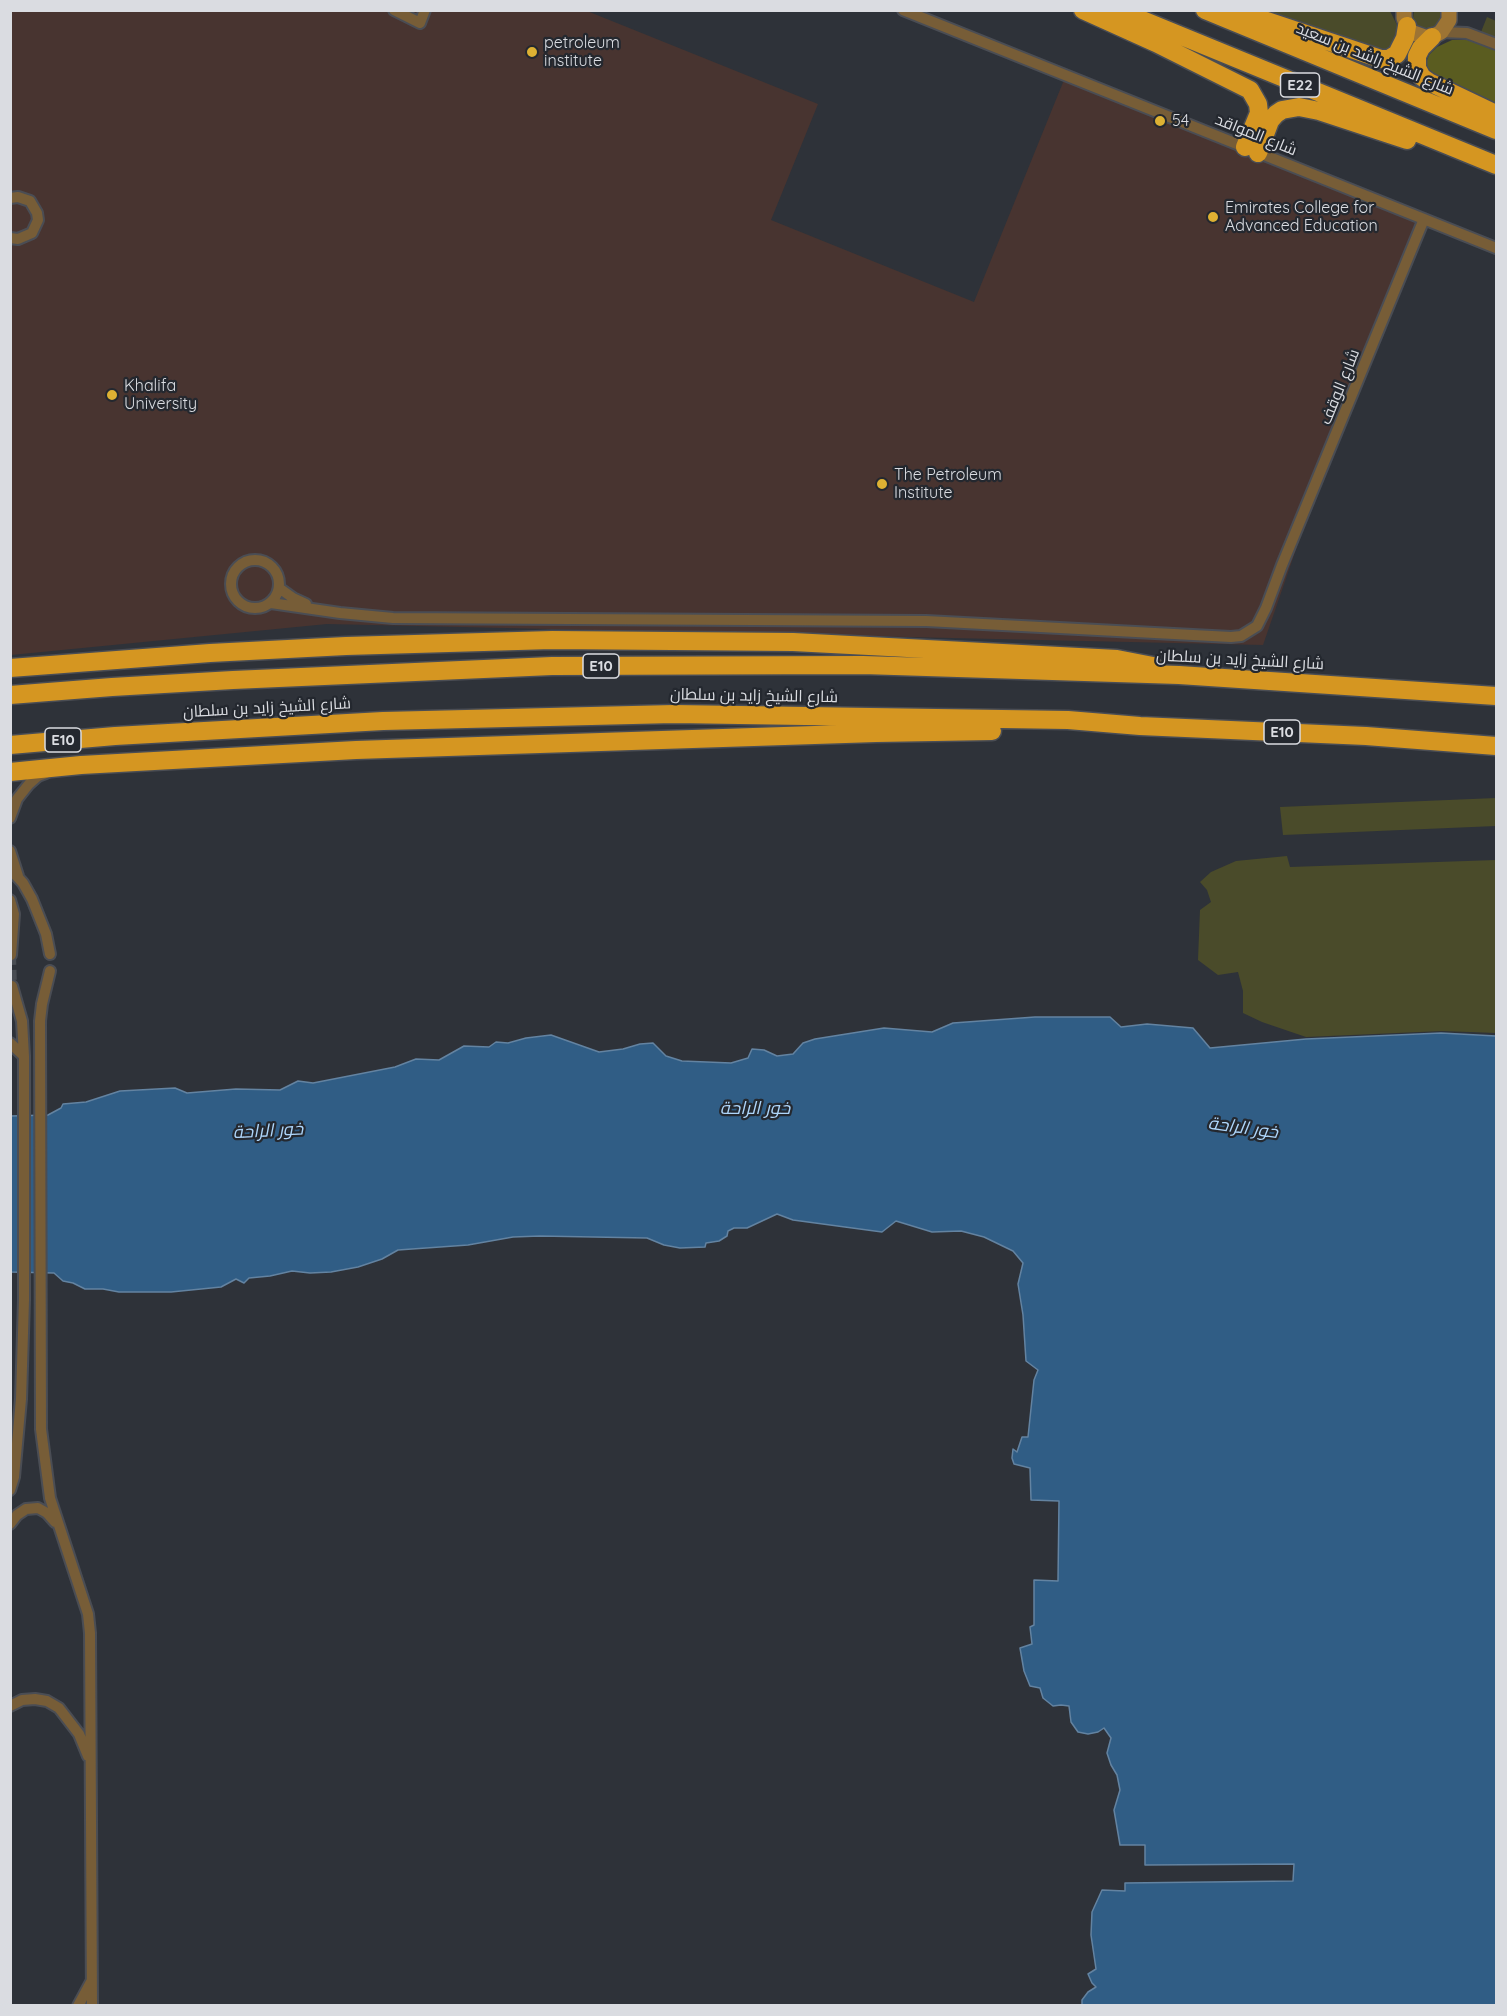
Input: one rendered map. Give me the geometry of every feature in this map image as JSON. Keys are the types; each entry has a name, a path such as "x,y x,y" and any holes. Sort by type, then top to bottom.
{"highway":[{"path":"1083,10 1250,90 1258,104 1252,150"},
{"name":"E22","path":"1118,10 1490,162"},
{"name":"شارع الشيخ راشد بن سعيد","path":"1205,10 1497,130"},
{"path":"1229,10 1381,59 1389,59 1397,54 1405,38 1403,16"},
{"path":"1437,34 1420,48 1417,68 1422,76 1429,82 1497,114"},
{"path":"1252,150 1276,114 1282,110 1299,107 1319,111 1408,141 1490,162"},
{"path":"10,668 210,653 346,646 540,640 630,640 793,642 1117,659 1159,667 1179,675"},
{"name":"شارع الشيخ زايد بن سلطان","path":"10,695 386,672 552,666 863,665 1179,675 1497,696"},
{"name":"شارع الشيخ زايد بن سلطان","path":"10,745 115,736 383,721 674,714 1068,720 1140,726 1366,736 1497,746"},
{"path":"10,772 81,765 367,749 1140,726"}],"main road":[{"path":"1403,16 1418,36 1437,34 1446,27 1449,12"}],"street":[{"path":"394,10 420,15"},
{"name":"شارع المواقد","path":"903,10 1497,248"},
{"path":"1449,12 1478,36"},
{"path":"1437,34 1459,32 1478,36 1497,44"},
{"path":"10,198 18,197 30,201 38,220 32,233 18,239 10,238"},
{"name":"شارع الوقف","path":"320,610 393,618 926,621 1231,637 1254,621 1266,608 1424,219"},
{"path":"248,560 263,561 276,571 279,577 279,588 271,603 259,608 246,606 240,603 233,593 231,587 234,571 248,560"},
{"path":"279,588 293,598 320,610"},
{"path":"271,603 320,610"},
{"path":"10,818 17,799 38,776 54,770 81,765"},
{"path":"10,851 19,879"},
{"path":"10,869 19,879 40,916 50,954"},
{"path":"10,900 14,914 10,956"},
{"path":"50,971 40,1021 41,1429 50,1498 88,1614 89,1624 92,2006"},
{"path":"10,1490 14,1477 20,1418 24,1300 24,1056 22,1021 12,986"},
{"path":"10,1043 24,1056"},
{"path":"10,1524 26,1509 38,1508 47,1512 60,1527"},
{"path":"10,1706 22,1700 35,1699 47,1701 58,1708 79,1734 90,1762"},
{"path":"78,2006 92,1981"}],"shaded area":[{"path":"11,11 587,11 818,104 771,220 974,302 1066,75 1424,219 1332,445 1263,645 327,624 11,655"},
{"path":"1452,40 1471,40 1496,50 1496,104 1441,79 1428,69 1426,63 1429,55 1437,47"}],"green space":[{"path":"1446,10 1435,31 1419,28 1413,19 1414,11"},
{"path":"1254,11 1390,11 1398,27 1400,42 1392,52 1381,53"},
{"path":"1487,17 1496,21 1496,38 1481,32"},
{"path":"1496,798 1496,826 1283,835 1280,807"},
{"path":"1287,856 1290,867 1496,860 1496,1033 1442,1031 1306,1037 1243,1013 1243,991 1238,972 1218,975 1198,960 1200,910 1211,902 1207,890 1200,882 1211,872 1236,861"}],"water":[{"name":"خور الراحة","path":"1035,1017 1110,1017 1121,1027 1147,1024 1193,1028 1210,1048 1306,1039 1441,1033 1496,1036 1496,2005 1082,2005 1082,2000 1088,1992 1096,1987 1088,1974 1096,1969 1091,1935 1092,1912 1102,1890 1125,1891 1125,1883 1293,1881 1294,1864 1145,1865 1145,1845 1120,1845 1114,1810 1120,1790 1117,1775 1107,1753 1111,1738 1104,1728 1088,1734 1078,1732 1071,1722 1069,1706 1053,1706 1043,1698 1040,1688 1030,1686 1024,1671 1020,1648 1032,1644 1030,1627 1034,1625 1034,1580 1058,1581 1059,1501 1031,1500 1030,1468 1014,1464 1012,1458 1013,1449 1017,1452 1022,1437 1028,1437 1034,1380 1038,1370 1026,1361 1018,1284 1023,1263 1013,1251 984,1237 961,1231 932,1232 896,1221 882,1232 793,1220 777,1214 747,1228 734,1228 728,1231 727,1236 719,1241 706,1243 705,1247 680,1248 647,1238 513,1237 468,1245 398,1250 382,1259 358,1267 331,1272 292,1271 249,1278 244,1283 236,1279 221,1287 171,1292 119,1292 85,1289 63,1281 54,1273 11,1272 10,1116 48,1115 61,1108 63,1104 86,1102 120,1091 175,1088 187,1093 236,1089 280,1090 298,1081 313,1083 395,1067 416,1059 439,1060 464,1046 489,1047 496,1042 508,1043 551,1035 599,1052 653,1043 666,1056 682,1061 731,1063 748,1058 752,1049 764,1050 777,1056 793,1054 803,1043 815,1039 884,1028 932,1032 953,1023"}],"tunnel":[{"path":"11,955 12,986"}],"place":[{"name":"petroleum institute","path":"532,52"},
{"name":"54","path":"1160,121"},
{"name":"Emirates College for Advanced Education","path":"1213,217"},
{"name":"Khalifa University","path":"112,395"},
{"name":"The Petroleum Institute","path":"882,484"}]}
